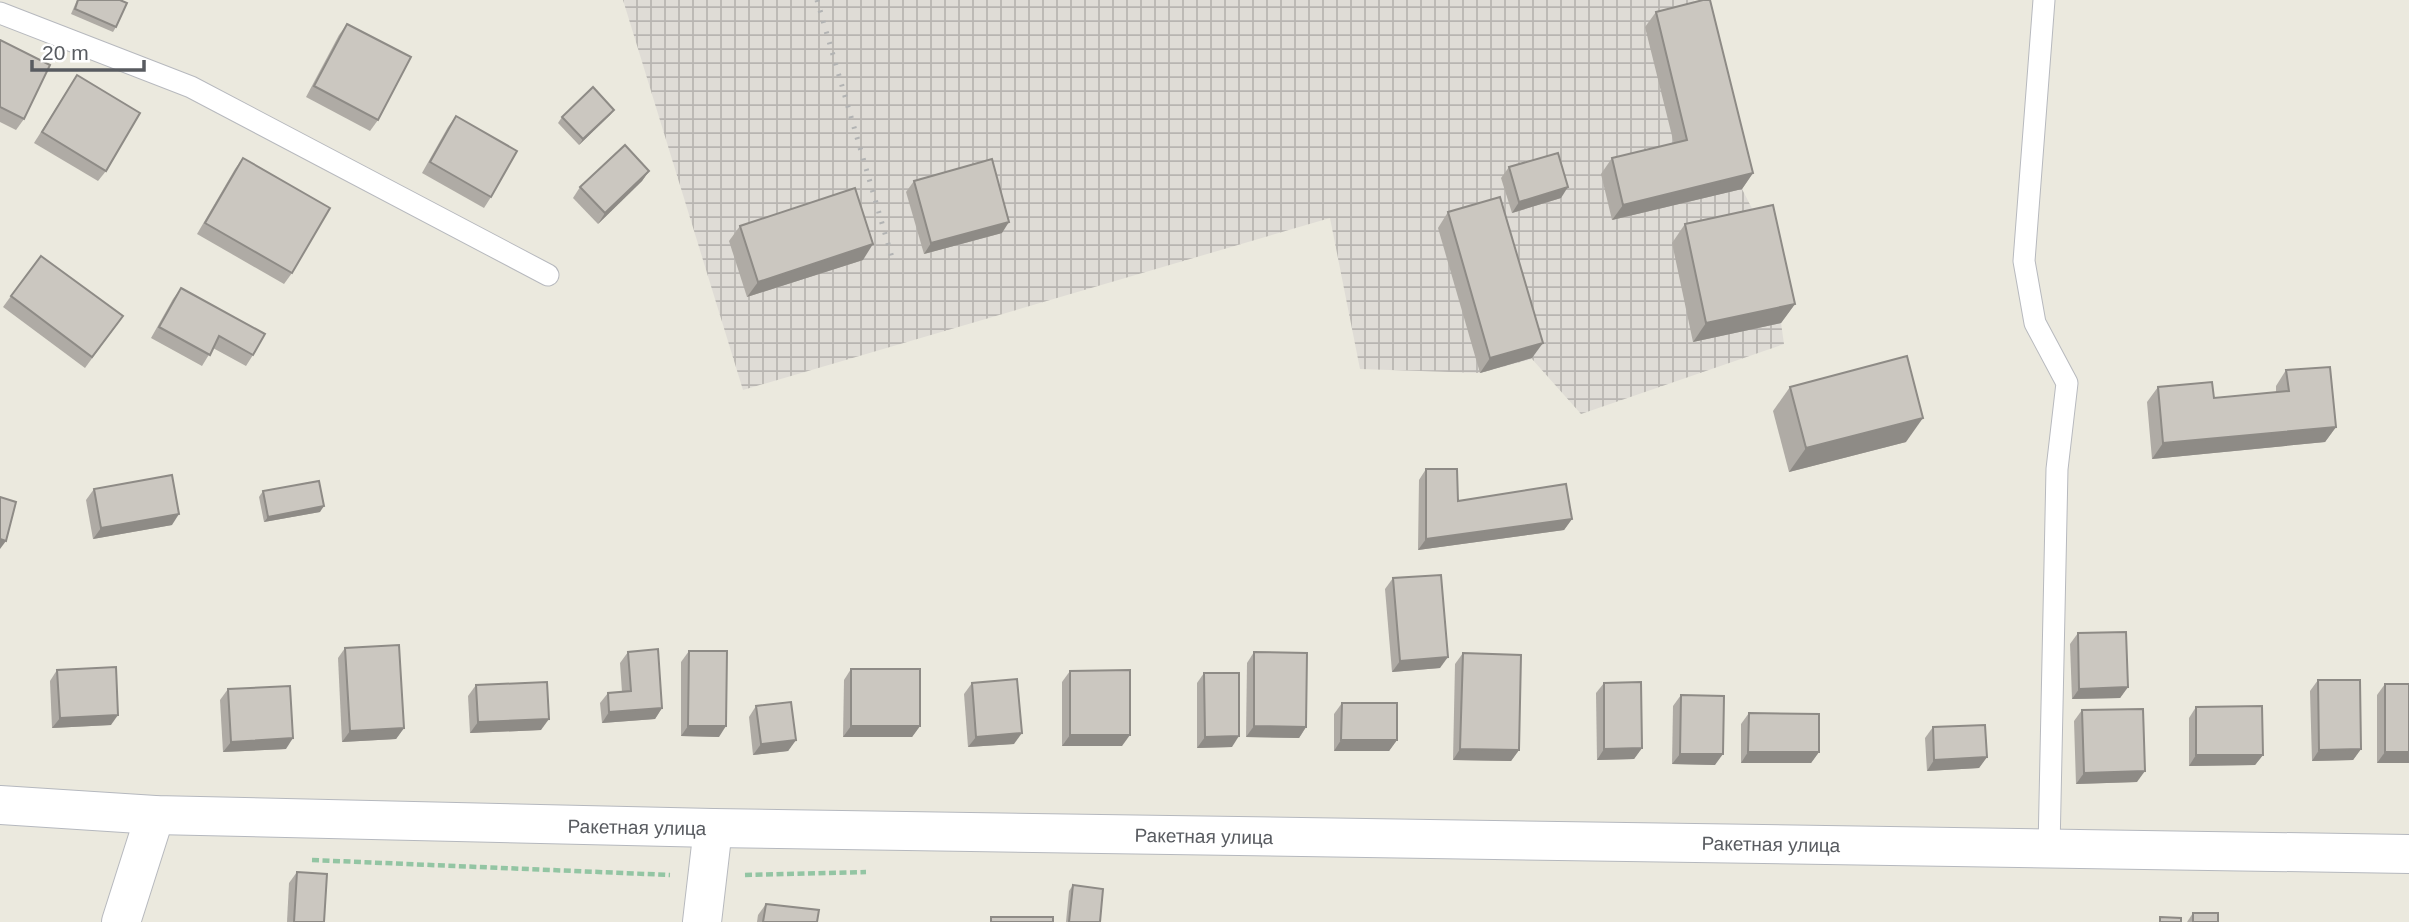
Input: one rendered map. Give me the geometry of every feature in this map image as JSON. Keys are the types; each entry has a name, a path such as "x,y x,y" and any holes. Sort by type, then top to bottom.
{"main road":[{"name":"Ракетная улица","path":"0,805 155,816 713,828 2409,854"},
{"path":"121,922 155,816"},
{"path":"702,922 713,828"}],"lane":[{"path":"2044,0 2024,261 2035,323 2067,383 2057,469 2049,849"},
{"path":"0,13 191,87 548,275"}],"shaded area":[{"path":"623,0 1694,0 1742,189 1760,224 1784,344 1581,414 1532,359 1480,373 1360,369 1330,218 743,390"}],"building":[{"path":"78,0 120,0 127,3 116,27 75,9"},
{"path":"1710,0 1753,173 1623,205 1612,158 1687,140 1656,12"},
{"path":"347,24 411,57 378,120 314,86"},
{"path":"0,40 50,65 24,119 0,107"},
{"path":"77,75 140,113 106,171 42,132"},
{"path":"593,87 614,110 583,139 562,117"},
{"path":"456,116 517,151 491,197 430,162"},
{"path":"625,145 649,171 605,213 580,187"},
{"path":"1558,153 1568,187 1519,202 1509,167"},
{"path":"243,158 330,208 292,273 205,223"},
{"path":"992,159 1009,222 931,243 914,181"},
{"path":"855,188 873,244 758,282 740,226"},
{"path":"1500,197 1543,343 1490,358 1448,212"},
{"path":"1773,205 1795,304 1706,323 1685,224"},
{"path":"41,256 123,316 92,357 11,296"},
{"path":"181,288 265,334 253,355 219,336 210,355 159,327"},
{"path":"1907,356 1923,418 1806,448 1790,387"},
{"path":"2330,367 2336,427 2163,443 2158,387 2212,382 2214,398 2289,391 2286,370"},
{"path":"1426,469 1457,469 1458,501 1566,484 1572,519 1426,539"},
{"path":"172,475 179,514 101,528 94,489"},
{"path":"319,481 324,506 268,517 263,491"},
{"path":"0,497 16,502 6,541 0,539"},
{"path":"1441,575 1448,657 1400,661 1393,578"},
{"path":"2126,632 2128,687 2079,689 2078,633"},
{"path":"399,645 404,728 350,731 345,648"},
{"path":"658,649 662,708 609,712 608,693 631,691 628,652"},
{"path":"689,651 727,651 726,726 688,726"},
{"path":"1254,652 1307,653 1306,727 1254,726"},
{"path":"1463,653 1521,655 1519,750 1460,749"},
{"path":"116,667 118,715 60,718 57,670"},
{"path":"851,669 920,669 920,726 851,726"},
{"path":"1130,670 1130,735 1070,735 1070,671"},
{"path":"1204,673 1239,673 1239,736 1205,737"},
{"path":"1017,679 1022,733 976,737 972,683"},
{"path":"2318,680 2360,680 2361,749 2319,750"},
{"path":"547,682 549,719 478,722 476,685"},
{"path":"1641,682 1642,748 1604,749 1604,683"},
{"path":"2385,684 2409,684 2409,752 2385,752"},
{"path":"290,686 293,738 231,742 228,689"},
{"path":"1681,695 1724,696 1723,754 1680,754"},
{"path":"791,702 796,740 761,744 756,706"},
{"path":"1342,703 1397,703 1397,740 1341,740"},
{"path":"2262,706 2263,755 2196,755 2196,707"},
{"path":"2143,709 2145,771 2084,773 2082,710"},
{"path":"1749,713 1819,714 1819,752 1748,752"},
{"path":"1985,725 1987,757 1934,760 1933,727"},
{"path":"297,872 327,874 324,922 294,922"},
{"path":"1073,885 1103,889 1100,922 1069,922"},
{"path":"766,904 819,910 817,922 763,922"},
{"path":"2193,913 2218,913 2218,922 2193,922"},
{"path":"991,917 1053,917 1053,922 991,922"},
{"path":"2160,917 2181,918 2181,922 2160,922"}],"railway":[{"path":"817,0 893,261"}]}
